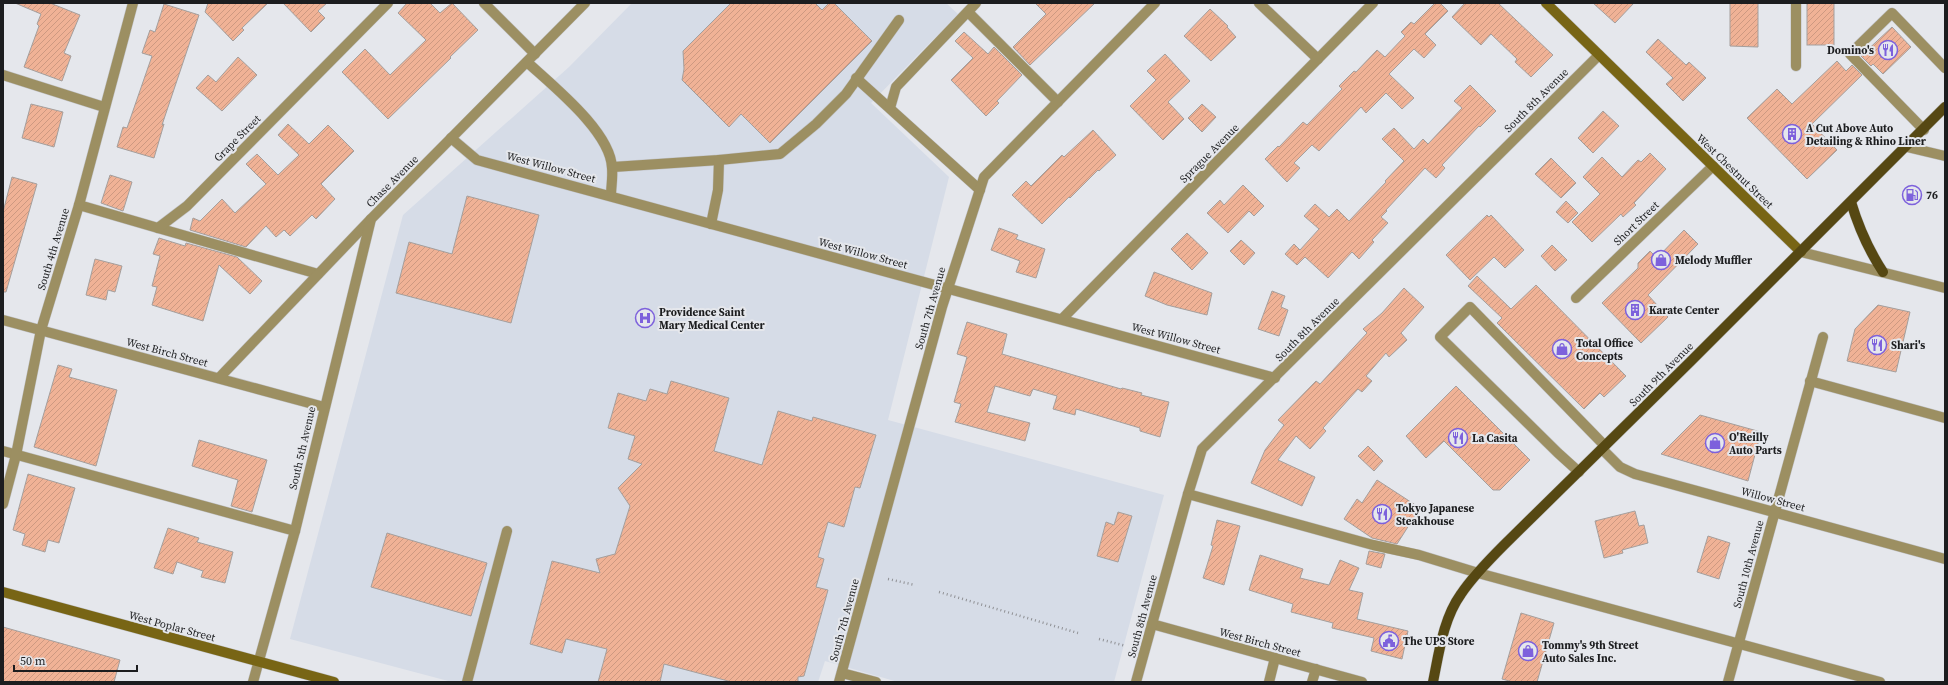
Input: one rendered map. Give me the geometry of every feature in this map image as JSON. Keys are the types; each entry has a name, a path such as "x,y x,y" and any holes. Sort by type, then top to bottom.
{"main road":[{"name":"West Chestnut Street","path":"1546,3 1801,252"},
{"name":"South 9th Avenue","path":"1433,682 1446,623 1460,594 1478,573 1504,545 1604,448 1907,147 1945,107"},
{"path":"1851,202 1858,226 1883,272"},
{"name":"West Poplar Street","path":"3,592 334,682"}],"street":[{"name":"South 4th Avenue","path":"3,504 16,455 41,330 79,205 132,3"},
{"name":"Grape Street","path":"158,228 186,206 388,3"},
{"path":"484,3 535,54"},
{"name":"Chase Avenue","path":"218,378 371,219 585,3"},
{"path":"890,108 896,87 976,3"},
{"name":"South 7th Avenue","path":"841,677 947,288 984,177 1155,3"},
{"path":"1259,3 1318,60"},
{"name":"Sprague Avenue","path":"1062,320 1373,3"},
{"path":"1796,3 1796,66"},
{"path":"968,12 1058,102"},
{"path":"1924,130 1850,54 1892,13 1945,68"},
{"path":"613,167 719,160 780,154 816,124 846,94 899,20"},
{"name":"South 8th Avenue","path":"1136,682 1188,494 1202,449 1599,54"},
{"path":"527,62 574,106 592,125 604,142 613,167 611,196"},
{"path":"3,75 104,107"},
{"path":"856,78 980,190"},
{"name":"West Willow Street","path":"451,138 477,160 1275,378"},
{"path":"1907,147 1945,156"},
{"path":"711,224 718,190 719,160"},
{"name":"Short Street","path":"1576,298 1713,166"},
{"path":"79,205 318,274"},
{"name":"South 5th Avenue","path":"253,682 295,531 371,219"},
{"path":"1801,252 1945,288"},
{"name":"Willow Street","path":"1579,472 1440,337 1470,307 1604,448 1620,467 1629,472 1945,559"},
{"name":"West Birch Street","path":"3,320 324,407"},
{"name":"South 10th Avenue","path":"1728,682 1823,336"},
{"path":"1810,381 1945,418"},
{"path":"3,451 295,531"},
{"path":"1188,494 1373,545 1418,555 1478,573 1880,682"},
{"path":"467,682 507,531"},
{"name":"West Birch Street","path":"1152,624 1316,669 1344,680 1362,682"},
{"path":"1269,682 1275,658"},
{"path":"1312,682 1316,669"},
{"path":"841,677 876,682"}],"path":[{"path":"888,579 916,585"},
{"path":"939,592 1078,633"},
{"path":"1099,639 1126,646"}],"shaded area":[{"name":"Providence Saint Mary Medical Center","path":"632,3 946,3 958,14 871,103 949,177 888,420 1164,495 1114,682 898,682 825,661 818,682 452,682 290,639 403,215 569,67"}],"building":[{"path":"15,3 50,3 80,15 64,53 71,56 62,81 24,67 39,26 37,24 41,14"},
{"path":"208,3 268,3 242,28 244,30 233,41 205,12"},
{"path":"283,3 327,3 318,11 325,18 311,32"},
{"path":"407,3 430,3 440,13 452,3 478,30 388,119 342,72 365,49 390,75 426,40 398,13"},
{"path":"731,3 815,3 822,10 829,3 834,3 872,41 770,143 741,114 729,127 682,80 684,69 683,51"},
{"path":"1035,3 1095,3 1030,65 1013,47 1046,14"},
{"path":"1435,3 1440,3 1448,11 1425,34 1436,45 1424,58 1414,49 1389,74 1414,98 1402,109 1386,93 1366,113 1361,107 1319,151 1312,145 1294,163 1300,168 1287,182 1265,159 1303,122 1307,125 1342,89 1339,86 1354,71 1356,72 1377,50 1385,57 1405,36 1401,32 1411,22 1414,24"},
{"path":"1465,3 1498,3 1553,55 1531,77 1515,62 1517,59 1491,34 1481,45 1452,17"},
{"path":"1593,3 1634,3 1615,23"},
{"path":"1730,3 1758,3 1758,47 1730,46"},
{"path":"1807,3 1834,3 1834,45 1807,45"},
{"path":"164,4 199,15 162,125 164,124 154,158 117,147 123,127 127,128 152,56 142,53 150,30 155,32"},
{"path":"1210,9 1228,26 1227,27 1236,37 1211,61 1184,36"},
{"name":"Domino's","path":"1892,27 1911,47 1883,74 1873,64 1871,66 1861,56"},
{"path":"964,32 988,54 994,47 1022,75 997,101 999,103 986,116 951,80 973,58 955,41"},
{"path":"1658,39 1686,65 1689,62 1706,78 1683,101 1666,84 1673,78 1646,52"},
{"path":"1165,54 1190,81 1168,102 1184,119 1163,140 1130,106 1156,80 1147,71"},
{"path":"238,57 257,75 222,111 196,88 208,75 216,82"},
{"name":"A Cut Above Auto Detailing & Rhino Liner","path":"1837,61 1846,71 1852,65 1862,75 1812,124 1837,150 1807,179 1747,118 1777,89 1792,104"},
{"path":"1470,85 1496,111 1480,127 1479,126 1442,165 1445,168 1436,178 1425,168 1386,210 1387,211 1381,217 1388,223 1372,240 1374,242 1359,259 1352,252 1328,278 1305,257 1297,265 1285,254 1294,244 1300,250 1319,229 1304,216 1315,204 1329,217 1337,209 1349,221 1386,182 1385,181 1404,161 1382,139 1394,128 1414,149 1423,139 1428,144 1462,108 1454,101"},
{"path":"31,104 63,112 54,147 22,138"},
{"path":"1202,104 1216,117 1202,132 1188,118"},
{"path":"1603,111 1619,126 1593,153 1578,138"},
{"path":"288,124 309,144 328,125 354,151 321,184 335,199 316,219 312,215 290,236 284,230 276,237 266,226 246,247 190,230 193,218 200,221 222,199 235,213 266,184 246,164 257,154 278,175 299,155 278,135"},
{"path":"1093,130 1116,155 1099,171 1098,170 1070,198 1069,197 1042,224 1012,195 1026,181 1031,186 1062,155 1064,157"},
{"path":"1650,153 1666,169 1634,203 1636,205 1623,217 1621,214 1592,242 1572,222 1600,194 1583,177 1602,157 1622,177 1638,160 1641,162"},
{"path":"1551,158 1576,183 1561,198 1535,174"},
{"path":"110,175 132,182 123,211 101,203"},
{"path":"12,177 37,184 6,292 3,292 3,212"},
{"path":"1243,185 1264,206 1254,216 1249,211 1228,233 1207,213 1220,200 1224,205"},
{"path":"467,196 539,215 511,323 396,293 409,242 452,254"},
{"path":"1566,201 1578,213 1568,223 1556,212"},
{"path":"1487,215 1489,217 1491,215 1524,250 1505,268 1494,257 1470,280 1446,255"},
{"path":"999,228 1018,235 1016,239 1045,249 1036,278 1016,272 1020,261 991,250"},
{"path":"1684,230 1698,244 1648,295 1668,317 1641,343 1602,303 1638,268 1638,263 1650,251 1657,258"},
{"path":"1187,233 1208,253 1192,270 1171,249"},
{"path":"159,238 185,246 186,243 237,257 262,281 250,294 219,265 203,321 152,305 157,287 152,286 160,256 153,254"},
{"path":"1241,240 1255,253 1244,265 1230,251"},
{"path":"1552,245 1567,260 1555,271 1541,256"},
{"path":"95,259 122,266 115,292 108,290 106,300 86,295"},
{"path":"1154,272 1212,293 1207,315 1167,305 1145,296"},
{"name":"Total Office Concepts","path":"1477,276 1511,309 1536,285 1626,376 1604,397 1600,393 1584,409 1497,323 1502,318 1468,286"},
{"path":"1404,288 1424,307 1401,333 1407,340 1389,357 1386,353 1366,376 1372,381 1362,392 1358,389 1323,428 1326,431 1310,449 1296,436 1278,460 1315,477 1302,506 1251,483 1265,450 1284,425 1278,420 1316,381 1320,384 1367,333 1363,329 1382,313"},
{"path":"1272,291 1285,296 1281,307 1288,310 1279,336 1258,329"},
{"name":"Shari's","path":"1878,305 1910,312 1896,372 1847,361 1855,329"},
{"path":"967,322 1007,334 1002,354 1169,402 1160,437 1140,431 1140,428 1076,409 1075,415 1053,409 1057,396 1033,389 1030,396 995,386 987,412 1030,423 1025,441 955,422 961,404 954,402 967,357 957,354"},
{"path":"58,365 72,369 69,377 117,390 96,466 34,447"},
{"path":"671,381 729,398 714,451 762,465 778,411 812,421 813,417 876,435 860,488 855,487 844,527 828,522 818,557 824,559 816,587 828,590 804,676 798,677 798,682 732,682 664,664 660,682 598,682 607,649 566,639 562,653 530,644 552,561 600,573 596,559 615,554 630,506 618,488 642,464 628,459 635,436 608,428 618,393 646,401 650,389 667,394"},
{"name":"La Casita","path":"1456,386 1530,460 1500,490 1493,490 1444,441 1426,458 1406,436"},
{"name":"O'Reilly Auto Parts","path":"1700,415 1761,432 1748,481 1661,454"},
{"path":"199,440 267,460 252,512 231,506 238,480 192,466"},
{"path":"1368,446 1383,461 1374,471 1358,456"},
{"path":"28,474 75,488 59,543 48,540 45,552 22,545 25,534 13,530"},
{"name":"Tokyo Japanese Steakhouse","path":"1377,480 1420,508 1397,544 1372,538 1344,519 1357,499 1362,503"},
{"path":"1635,511 1639,526 1644,525 1648,543 1622,550 1623,553 1604,558 1595,521"},
{"path":"1118,512 1132,516 1118,562 1097,556 1106,522 1114,525"},
{"path":"1217,520 1240,526 1224,585 1203,578 1213,546 1211,545"},
{"path":"168,528 199,538 197,542 233,552 225,583 201,577 203,571 177,562 173,574 154,568"},
{"path":"387,533 487,563 471,616 371,587"},
{"path":"1708,536 1730,543 1719,579 1697,572"},
{"path":"1369,551 1385,554 1381,568 1366,564"},
{"path":"1260,555 1303,569 1300,578 1329,585 1340,560 1359,568 1349,590 1363,593 1357,619 1408,631 1402,659 1371,651 1374,638 1332,628 1333,623 1291,612 1293,604 1249,590"},
{"name":"Tommy's 9th Street Auto Sales Inc.","path":"1521,613 1554,623 1537,682 1513,682 1502,679"},
{"path":"3,627 120,660 114,682 3,682"}],"place":[{"name":"Domino's","path":"1888,50"},
{"name":"A Cut Above Auto Detailing & Rhino Liner","path":"1792,134"},
{"name":"76","path":"1912,195"},
{"name":"Melody Muffler","path":"1661,260"},
{"name":"Karate Center","path":"1635,310"},
{"name":"Providence Saint Mary Medical Center","path":"645,318"},
{"name":"Shari's","path":"1877,345"},
{"name":"Total Office Concepts","path":"1562,349"},
{"name":"La Casita","path":"1458,438"},
{"name":"O'Reilly Auto Parts","path":"1715,443"},
{"name":"Tokyo Japanese Steakhouse","path":"1382,514"},
{"name":"The UPS Store","path":"1389,641"},
{"name":"Tommy's 9th Street Auto Sales Inc.","path":"1528,651"}]}
